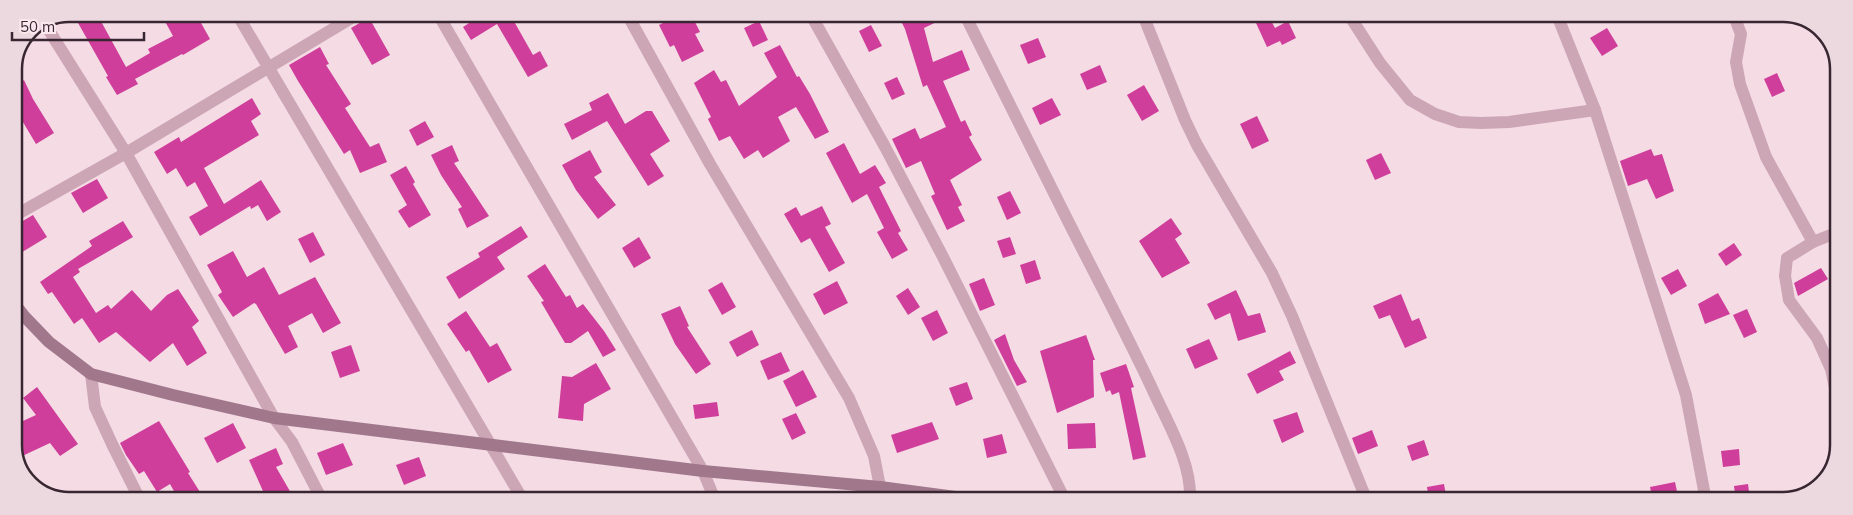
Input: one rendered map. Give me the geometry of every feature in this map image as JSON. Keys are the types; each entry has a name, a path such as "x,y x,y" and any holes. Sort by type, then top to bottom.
{"street":[{"path":"241,22 518,492"},
{"path":"22,211 126,154 345,22"},
{"path":"443,22 703,471 712,492"},
{"path":"631,22 710,164 849,398 874,456 880,487"},
{"path":"815,22 884,144 942,255 1061,492"},
{"path":"968,22 1137,356 1175,439 1186,468 1190,492"},
{"path":"1146,22 1197,145 1272,273 1292,316 1363,492"},
{"path":"1354,22 1380,63 1410,100 1435,114 1458,122 1481,123 1509,122 1595,110"},
{"path":"1560,22 1595,110 1686,395 1704,492"},
{"path":"1736,22 1741,34 1736,62 1740,84 1766,157 1813,242"},
{"path":"47,28 126,154 274,418 292,442 318,492"},
{"path":"1830,235 1813,242 1787,258 1785,276 1789,300 1817,338 1830,367"},
{"path":"23,314 49,342 91,374 274,418 703,471 918,492"},
{"path":"91,374 95,407 136,492"}],"building":[{"path":"78,22 101,22 126,67 150,53 148,49 173,36 165,22 200,22 210,39 135,79 138,84 117,95 106,77 108,76"},
{"path":"361,22 371,22 390,55 372,65 351,28"},
{"path":"471,22 514,22 533,55 540,51 548,66 528,77 497,24 471,40 463,27"},
{"path":"665,22 695,22 700,32 695,34 704,51 682,62 674,45 670,47 659,25"},
{"path":"759,22 768,40 753,47 744,28"},
{"path":"902,22 936,22 924,28 933,62 962,50 970,70 943,81 961,122 965,120 972,135 969,137 982,160 950,180 962,205 958,207 965,221 947,230 931,196 935,194 921,161 906,168 892,139 915,128 920,139 946,127 927,85 923,87"},
{"path":"1272,22 1275,28 1288,22 1296,38 1282,45 1280,41 1267,47 1256,23"},
{"path":"871,25 882,46 869,52 859,31"},
{"path":"1607,28 1618,46 1602,56 1590,38"},
{"path":"1038,38 1046,57 1028,64 1020,45"},
{"path":"780,45 797,77 799,76 810,94 829,132 815,139 796,107 778,117 790,141 763,158 758,150 744,159 730,136 719,141 708,119 711,117 694,83 714,70 721,82 726,80 739,106 777,77 764,53"},
{"path":"320,47 329,64 326,65 351,104 345,108 370,147 379,143 387,162 360,173 350,150 344,154 298,81 289,65"},
{"path":"1100,65 1107,82 1087,90 1080,74"},
{"path":"1777,73 1785,91 1772,97 1764,79"},
{"path":"897,77 905,94 892,100 884,83"},
{"path":"24,80 33,99 54,133 36,144 22,121 22,81"},
{"path":"1144,85 1159,111 1142,121 1127,95"},
{"path":"608,93 625,124 646,111 652,111 670,141 650,154 664,176 648,186 607,121 572,140 564,124 592,110 589,103"},
{"path":"252,98 261,114 251,121 259,135 204,168 224,204 261,180 281,212 267,221 258,205 251,209 250,206 200,236 189,217 208,206 195,182 187,187 176,168 167,174 154,152 179,137 181,142"},
{"path":"1052,98 1061,115 1040,125 1032,108"},
{"path":"1257,116 1269,141 1252,149 1240,124"},
{"path":"425,121 434,137 417,146 409,130"},
{"path":"844,143 860,174 875,165 886,183 879,187 901,231 898,233 908,250 892,259 877,232 884,228 867,194 852,203 826,153"},
{"path":"452,145 459,161 454,163 489,216 467,228 458,209 462,207 441,175 431,155"},
{"path":"1651,149 1654,156 1662,154 1674,191 1656,199 1647,179 1628,186 1620,161"},
{"path":"590,150 602,172 594,177 616,205 598,219 576,190 562,165"},
{"path":"1381,153 1391,173 1375,180 1366,160"},
{"path":"406,166 415,182 413,184 431,215 409,228 398,211 407,205 390,175"},
{"path":"97,179 108,198 83,213 71,193"},
{"path":"1010,191 1021,213 1007,220 997,197"},
{"path":"822,206 831,224 825,227 845,263 829,272 810,238 801,243 784,214 796,207 801,216"},
{"path":"33,215 47,237 22,252 22,221"},
{"path":"1171,218 1182,234 1175,239 1190,263 1162,278 1139,241"},
{"path":"123,221 133,237 78,269 80,272 73,277 96,313 108,305 111,309 132,290 151,311 167,295 178,289 199,321 192,327 207,353 187,366 173,343 150,362 116,332 99,343 82,318 74,324 52,292 48,294 40,282 92,246 89,241"},
{"path":"521,226 528,237 497,257 505,269 459,299 446,277 480,257 478,253"},
{"path":"313,232 325,255 310,263 298,239"},
{"path":"639,237 651,258 634,268 622,248"},
{"path":"1010,237 1016,254 1003,258 997,241"},
{"path":"1734,243 1742,255 1726,266 1718,254"},
{"path":"233,251 247,277 264,267 279,295 315,277 341,323 323,333 312,313 288,326 298,347 285,354 256,304 254,303 233,317 218,295 222,292 207,265"},
{"path":"1035,260 1041,279 1026,284 1020,265"},
{"path":"545,264 566,297 570,295 577,308 583,304 616,350 603,357 588,331 571,343 565,343 541,302 544,301 527,276"},
{"path":"1821,268 1828,279 1798,296 1794,283"},
{"path":"1678,269 1687,286 1671,295 1661,278"},
{"path":"984,278 995,305 980,311 969,284"},
{"path":"837,281 848,303 824,315 813,294"},
{"path":"722,282 736,307 722,315 708,290"},
{"path":"908,288 920,307 908,315 896,296"},
{"path":"1236,290 1248,316 1260,313 1266,332 1238,341 1230,313 1215,320 1207,304"},
{"path":"1718,293 1730,314 1705,324 1698,304"},
{"path":"1401,294 1412,321 1419,318 1427,338 1405,348 1390,315 1379,319 1373,306"},
{"path":"680,306 689,326 687,327 711,364 696,374 675,344 661,314"},
{"path":"1747,309 1757,332 1744,338 1733,315"},
{"path":"937,310 948,333 933,341 921,318"},
{"path":"466,311 490,347 497,343 512,370 488,383 469,350 466,352 447,324"},
{"path":"752,330 759,345 737,357 729,342"},
{"path":"1005,334 1014,360 1027,382 1017,386 994,340"},
{"path":"1086,335 1095,360 1093,360 1094,397 1057,413 1040,351"},
{"path":"1209,339 1218,359 1195,369 1186,349"},
{"path":"351,345 360,371 340,378 331,352"},
{"path":"1290,351 1296,363 1279,371 1284,380 1257,394 1247,374"},
{"path":"781,352 790,371 768,380 760,361"},
{"path":"596,363 611,389 584,404 583,421 558,418 562,376 572,377"},
{"path":"1126,364 1134,387 1131,388 1146,457 1133,460 1119,392 1112,395 1110,390 1106,392 1100,373"},
{"path":"803,370 817,397 796,407 783,381"},
{"path":"967,382 973,399 956,406 949,388"},
{"path":"37,387 78,444 60,456 50,443 23,456 23,421 36,415 23,398"},
{"path":"717,402 719,416 695,419 693,405"},
{"path":"1297,412 1304,432 1282,443 1273,420"},
{"path":"796,413 806,433 792,440 782,419"},
{"path":"159,421 200,492 174,492 170,484 157,492 144,471 139,474 120,443"},
{"path":"932,422 939,439 897,453 891,435"},
{"path":"233,423 246,448 217,463 204,438"},
{"path":"1095,423 1096,448 1068,449 1067,424"},
{"path":"1372,430 1378,446 1358,454 1352,438"},
{"path":"1002,434 1007,453 987,458 983,439"},
{"path":"1424,440 1429,455 1412,461 1407,446"},
{"path":"343,443 353,465 326,475 317,453"},
{"path":"276,448 283,464 276,467 290,492 263,492 249,460"},
{"path":"1739,449 1740,465 1723,467 1721,451"},
{"path":"419,457 426,476 404,485 396,465"},
{"path":"1675,482 1677,492 1651,492 1650,487"},
{"path":"1444,484 1445,492 1428,492 1427,487"},
{"path":"1748,484 1749,492 1735,492 1734,486"}]}
